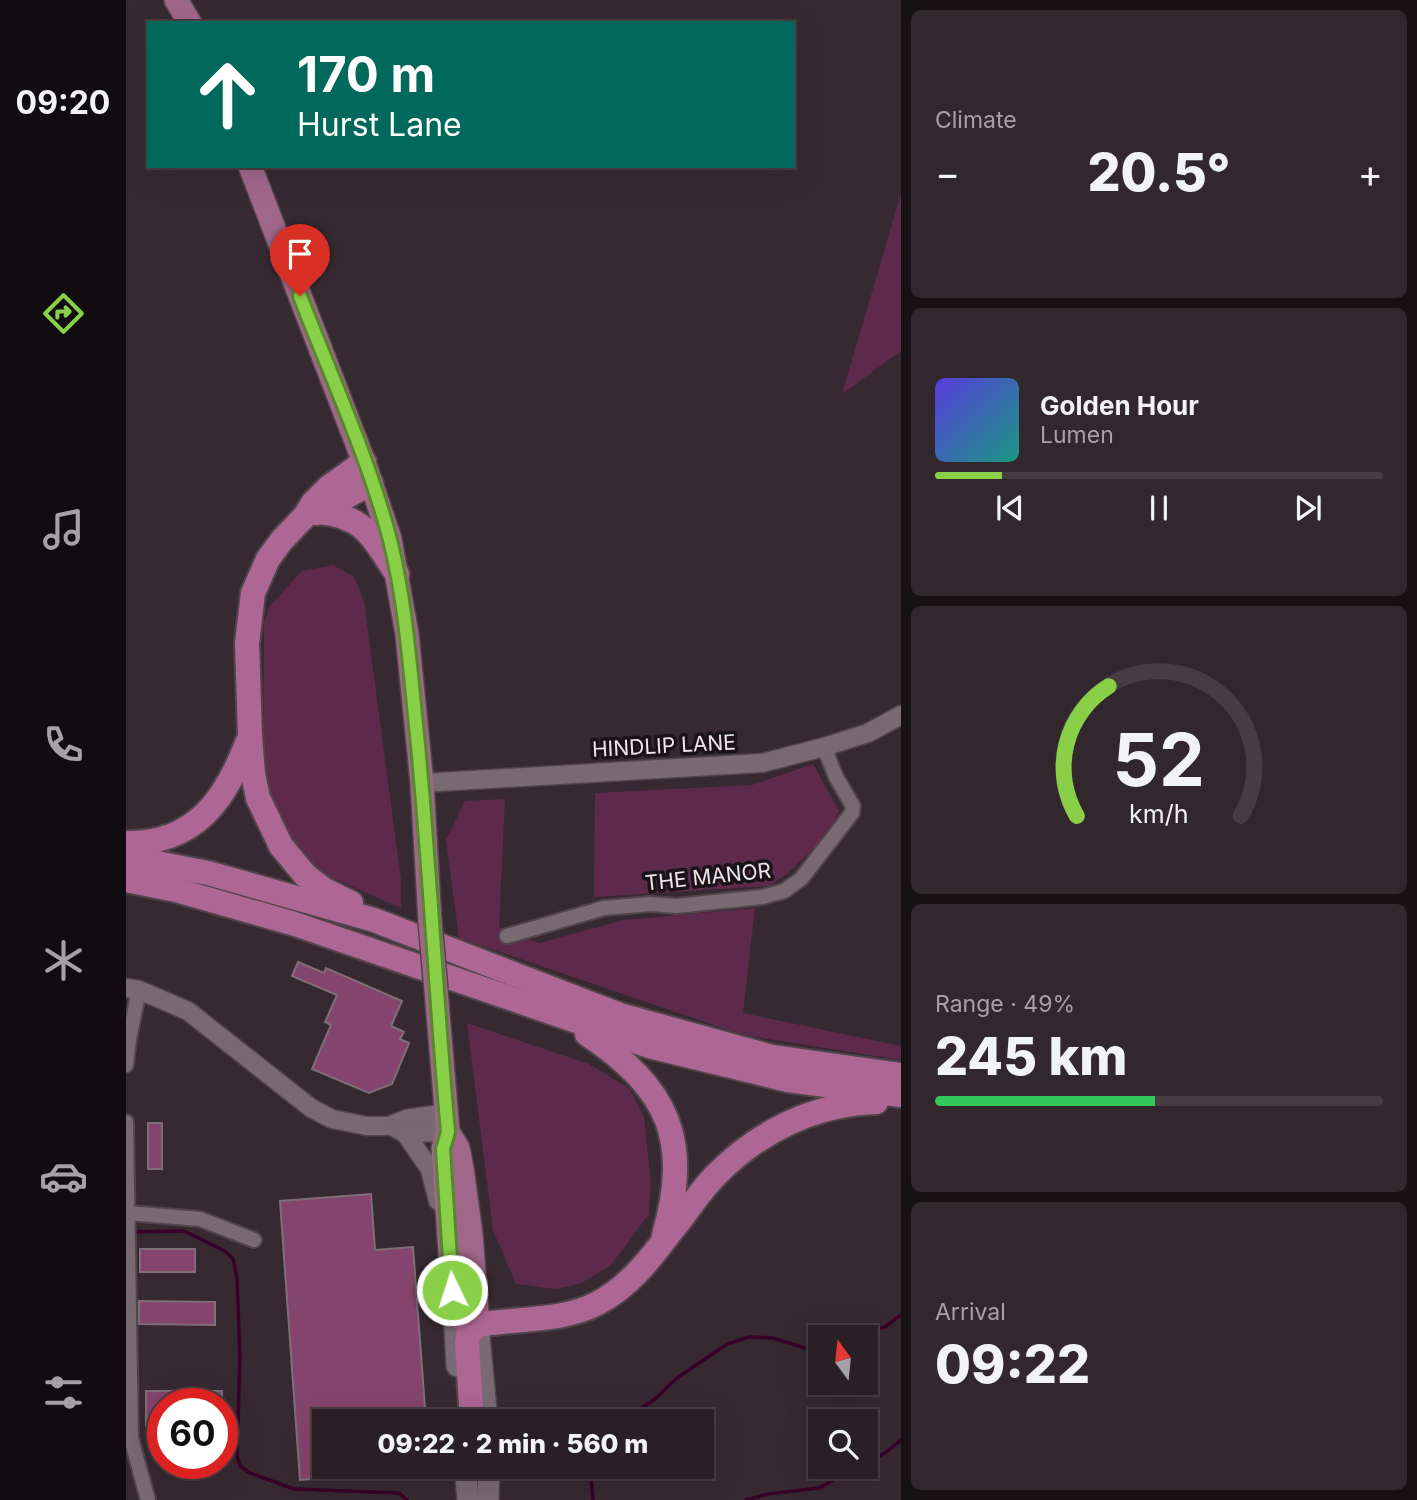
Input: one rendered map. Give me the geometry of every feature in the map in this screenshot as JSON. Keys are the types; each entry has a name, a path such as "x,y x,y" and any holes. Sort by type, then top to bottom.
{"highway":[{"path":"368,473 282,540 268,559 253,593 247,643 250,736 258,798 281,846 305,875 323,889 349,901 373,920"},
{"path":"313,514 343,516 363,526 397,574"},
{"path":"126,843 163,839 182,832 212,810 235,776 250,736"},
{"path":"126,858 208,873 373,920 620,1016 772,1057 901,1075"},
{"path":"126,880 176,890 295,924 649,1046 788,1080 901,1097"},
{"path":"566,1018 627,1063 654,1096 665,1116 677,1163 676,1186 661,1245"},
{"path":"453,1310 466,1322 478,1325 556,1316 597,1304 630,1281 714,1177 755,1141 782,1125 837,1107 901,1097"},
{"path":"471,1409 467,1344 468,1335 478,1325"}],"main road":[{"path":"176,0 189,21"},
{"path":"251,168 368,473 390,539 397,574 407,634 422,783 430,922 447,1122 443,1149 459,1409"},
{"path":"447,1122 458,1148 471,1234 486,1409"},
{"path":"466,1479 468,1500"},
{"path":"488,1500 489,1479"}],"street":[{"name":"HINDLIP LANE","path":"422,783 762,763 868,733 901,715"},
{"name":"THE MANOR","path":"507,936 604,908 713,902 762,897 784,891 801,878 852,813 853,806 836,777 824,747"},
{"path":"126,1065 133,989 188,1012 321,1115 343,1123 397,1129 447,1122"},
{"path":"126,1122 131,1438 148,1500"},
{"path":"397,1129 430,1169 440,1213 448,1227"},
{"path":"128,1213 200,1219 254,1240"}],"shaded area":[{"path":"901,194 901,351 842,394"},
{"path":"333,565 354,577 364,601 401,880 401,908 319,872 287,837 263,777 264,623 270,606 302,571"},
{"path":"813,764 839,811 827,836 788,873 769,886 594,897 595,793 752,785"},
{"path":"505,799 499,927 539,943 624,920 755,908 743,1013 901,1046 901,1060 743,1035 459,938 446,840 465,801"},
{"path":"467,1023 589,1064 630,1089 644,1117 651,1183 649,1214 611,1265 580,1284 555,1289 516,1284 493,1230"}],"building":[{"path":"298,962 324,973 326,968 402,1001 391,1026 404,1032 400,1039 409,1043 392,1084 369,1093 312,1069 331,1025 325,1022 337,995 292,976"},
{"path":"148,1123 162,1123 162,1169 148,1169"},
{"path":"371,1194 375,1250 413,1247 425,1409 312,1409 314,1479 300,1480 280,1201"},
{"path":"140,1249 195,1249 195,1272 140,1272"},
{"path":"139,1301 215,1302 215,1325 139,1324"},
{"path":"146,1391 147,1391 147,1426"}],"waterway":[{"path":"132,1232 184,1231 225,1251 233,1259 237,1278 240,1357 237,1456 240,1466 250,1473 294,1489 399,1493 407,1500"},
{"path":"878,1329 901,1315"},
{"path":"640,1409 654,1400 677,1378 727,1344 749,1337 773,1338 808,1347"},
{"path":"878,1457 901,1440"},
{"path":"591,1479 593,1500"},
{"path":"746,1500 768,1494 819,1488 836,1479"}],"route":[{"path":"300,296 379,503 390,539 407,634 422,783 448,1132 443,1149 452,1290"}]}
